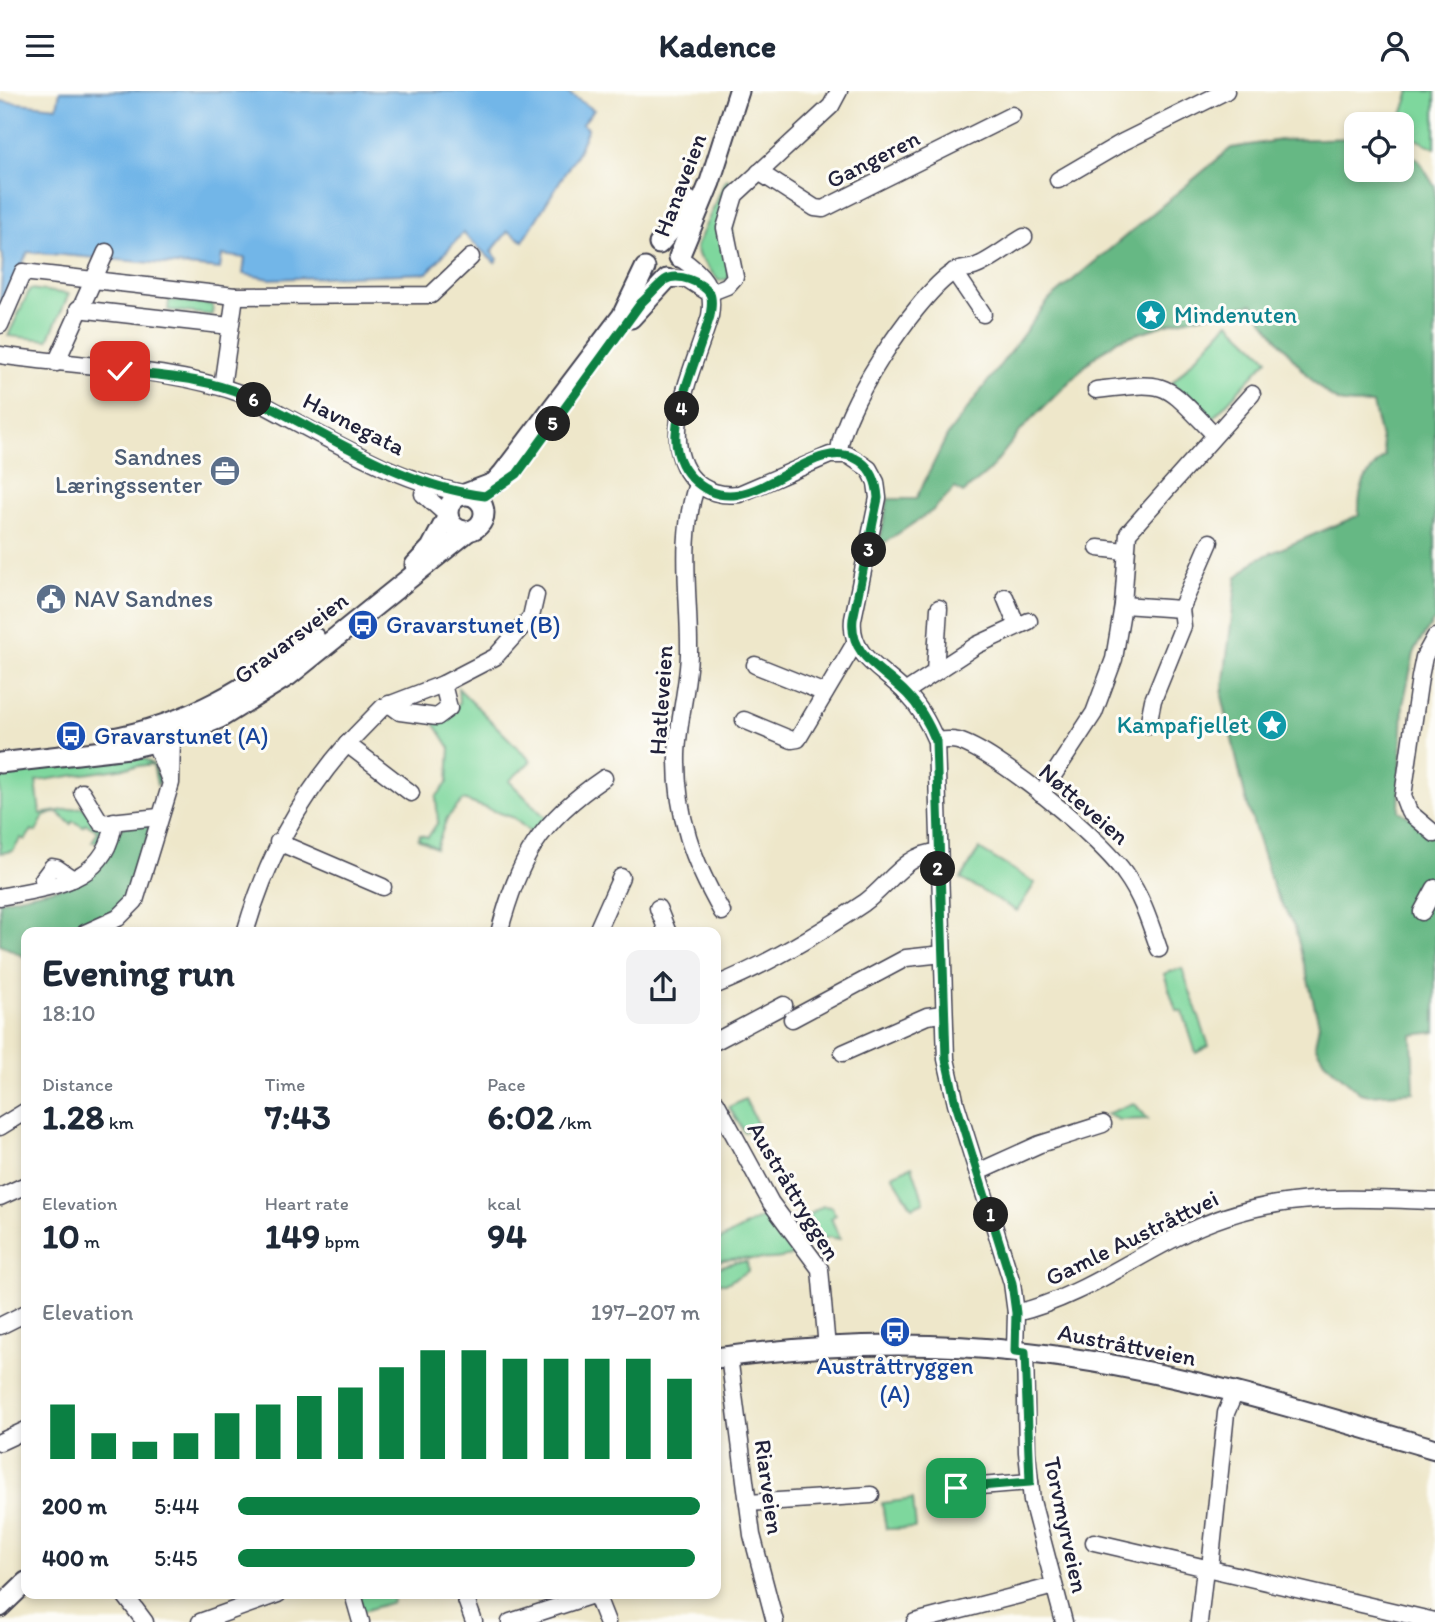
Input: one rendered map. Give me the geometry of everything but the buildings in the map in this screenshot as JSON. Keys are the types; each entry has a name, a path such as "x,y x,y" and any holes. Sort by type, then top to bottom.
{"main road":[{"name":"Hanaveien","path":"659,244 677,224 691,198 726,91"},
{"name":"Hanaveien","path":"679,257 710,182 739,91"},
{"path":"466,494 494,484 503,473 622,316 645,268 646,253 659,244 669,245 679,257 677,272 641,303 517,474"},
{"path":"645,268 656,279 667,279"},
{"path":"458,496 476,497 485,511 482,523 467,532 456,529 448,516 450,504 458,496"},
{"name":"Gravarsveien","path":"0,755 107,739 162,736 252,684 393,582 423,558 448,516"},
{"name":"Gravarsveien","path":"0,763 116,750 220,718 268,690 467,532"},
{"name":"Austråttveien","path":"722,1357 827,1348 924,1346 1020,1352 1106,1364 1235,1392 1435,1449"},
{"path":"0,1607 21,1587"}],"street":[{"path":"709,293 733,282 735,271 726,237 727,217 739,189 831,106 839,91"},
{"path":"1058,180 1123,142 1226,91"},
{"name":"Gangeren","path":"759,172 815,208 823,209 1012,115"},
{"path":"839,454 841,435 890,341 926,297 954,271 972,268 1024,237"},
{"path":"56,363 78,309 106,253"},
{"path":"0,324 23,272 235,296 431,295 471,257"},
{"path":"679,257 706,279 710,316 676,431 678,457 697,484 716,492 739,494 772,482 819,458 839,454 863,464 873,475 878,491 853,619 855,643 861,654 905,692 936,741"},
{"path":"954,271 983,314"},
{"path":"667,279 687,279 709,293"},
{"path":"222,387 235,296"},
{"path":"78,309 230,326"},
{"name":"Havnegata","path":"0,355 184,378 222,387 265,405 380,466 428,485 466,494 485,496 517,474"},
{"path":"1096,390 1147,384 1164,387 1214,434"},
{"path":"1041,794 1094,713 1114,660 1124,605 1128,533 1252,394"},
{"name":"Hatleveien","path":"697,484 687,540 689,653 678,745 678,776 687,841 722,912"},
{"path":"423,494 448,516"},
{"path":"1148,725 1153,700 1183,625 1181,609 1210,542"},
{"path":"1098,548 1125,551"},
{"path":"247,927 261,879 278,842 313,785 347,744 389,704 443,684 495,657 531,617 536,596"},
{"path":"905,692 977,645 1023,623 1004,597"},
{"path":"1124,605 1181,609"},
{"path":"934,673 939,608"},
{"path":"1435,637 1424,657 1403,796 1409,812 1435,834"},
{"path":"744,720 795,740 804,732 855,643"},
{"path":"755,665 825,693"},
{"path":"389,704 400,712 437,717 449,708 443,684"},
{"path":"98,927 118,918 135,901 171,783 162,736"},
{"name":"Nøtteveien","path":"936,741 960,741 1041,794 1116,860 1144,906 1159,949"},
{"name":"Torvmyrveien","path":"936,741 943,1014 951,1085 1012,1283 1030,1482 1064,1622"},
{"path":"347,744 411,793"},
{"path":"501,927 512,883 536,840 568,805 604,778"},
{"path":"82,793 101,823 159,817"},
{"path":"0,897 73,879 105,855 114,821"},
{"path":"278,842 383,887"},
{"path":"721,983 756,966 866,901 914,858 938,852"},
{"path":"599,927 621,877"},
{"path":"1422,912 1435,888"},
{"path":"658,908 666,927"},
{"path":"721,1039 788,1012 906,958 943,954"},
{"path":"843,1053 927,1016 943,1014"},
{"name":"Austråttryggen","path":"721,1112 771,1203 820,1269 827,1348"},
{"path":"0,1127 21,1114"},
{"path":"978,1172 1040,1144 1103,1124"},
{"path":"0,1197 21,1187"},
{"name":"Gamle Austråttvei","path":"1016,1313 1071,1295 1175,1237 1262,1205 1324,1197 1435,1201"},
{"path":"0,1325 21,1315"},
{"name":"Riarveien","path":"722,1357 757,1561 775,1622"},
{"path":"1199,1622 1226,1413 1229,1400 1235,1392"},
{"path":"0,1442 21,1432"},
{"path":"956,1488 1030,1482"},
{"path":"748,1503 871,1495"},
{"path":"1094,1542 1435,1621"},
{"path":"915,1622 1054,1586"},
{"path":"128,1599 145,1622"},
{"path":"200,1622 264,1599"},
{"path":"354,1599 361,1622"},
{"path":"466,1599 474,1622"},
{"path":"510,1622 581,1599"},
{"path":"598,1599 607,1622"}],"green space":[{"path":"1410,91 1435,91 1435,148 1414,138 1414,112 1403,112"},
{"path":"1344,138 1344,182 1414,182 1414,157 1418,159 1435,187 1435,619 1415,649 1403,705 1399,811 1435,831 1435,1032 1412,1035 1414,1092 1369,1095 1360,1093 1324,1061 1315,1045 1319,1024 1295,928 1274,890 1246,800 1222,696 1237,577 1257,559 1359,515 1364,482 1385,456 1373,404 1340,402 1319,387 1293,358 1253,304 1174,322 1118,340 1092,359 1023,428 989,471 963,493 955,488 932,511 879,546 888,499 916,499 947,436 1049,300 1231,148 1280,140"},
{"path":"726,179 737,184 728,279 719,281 699,257 696,247"},
{"path":"30,289 69,294 48,340 8,336"},
{"path":"169,300 213,305 212,315 168,310"},
{"path":"1229,322 1268,359 1211,420 1172,383"},
{"path":"458,688 531,761 509,781 547,819 534,836 514,818 463,800 447,818 436,848 418,839 420,835 428,837 438,822 436,797 448,782 450,748 434,723 452,716 459,702"},
{"path":"130,757 142,758 152,764 36,781 40,814 83,807 102,828 100,842 92,842 98,831 86,824 83,827 73,821 71,824 57,812 44,816 36,832 32,830 25,840 21,838 13,851 0,853 0,772"},
{"path":"153,766 160,781 157,785"},
{"path":"149,824 148,839 131,888 111,916 90,927 21,927 21,955 0,944 0,901 72,885 124,826"},
{"path":"979,849 1035,883 1017,911 961,879"},
{"path":"1182,968 1209,1046 1196,1053 1183,1012 1176,1010 1164,974"},
{"path":"745,1099 758,1125 744,1132 729,1107"},
{"path":"1134,1103 1148,1119 1119,1120 1106,1114"},
{"path":"912,1166 924,1202 912,1207 892,1175"},
{"path":"823,1206 831,1207 836,1215 831,1218 840,1239 828,1237 814,1242 798,1222"},
{"path":"770,1213 800,1251 781,1258 721,1261 721,1239"},
{"path":"747,1262 748,1271 727,1283 721,1283 721,1266"},
{"path":"913,1499 916,1528 886,1529 882,1503"},
{"path":"359,1599 393,1599 393,1602 363,1611"}],"water":[{"path":"60,91 565,91 594,110 582,124 588,128 579,150 523,241 508,231 491,252 498,259 495,263 463,233 427,273 270,279 243,274 245,258 222,255 220,269 28,252 0,311 3,256 0,250 0,101 57,107"}],"place":[{"name":"Mindenuten","path":"1151,315"},
{"name":"Sandnes Læringssenter","path":"225,471"},
{"name":"NAV Sandnes","path":"51,599"},
{"name":"Gravarstunet (B)","path":"363,625"},
{"name":"Kampafjellet","path":"1272,725"},
{"name":"Gravarstunet (A)","path":"71,736"},
{"name":"Austråttryggen (A)","path":"895,1332"}],"route":[{"path":"120,371 184,378 222,387 265,405 380,466 428,485 485,496 517,474 641,303 667,279 687,279 709,293 711,298 710,316 676,431 678,457 697,484 728,495 739,494 772,482 819,458 839,454 848,455 869,469 876,482 878,498 853,619 853,635 861,654 914,702 936,741 946,1059 956,1104 1012,1283 1016,1313 1015,1351 1025,1352 1030,1482 956,1488"}]}
